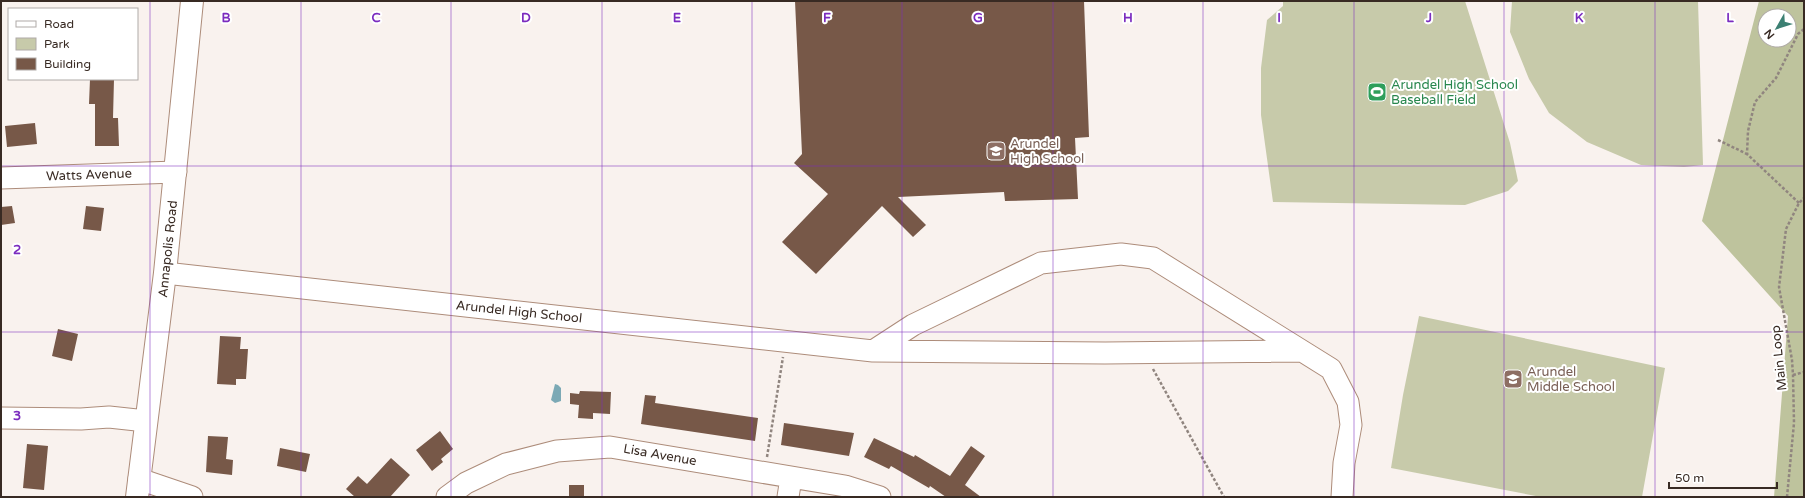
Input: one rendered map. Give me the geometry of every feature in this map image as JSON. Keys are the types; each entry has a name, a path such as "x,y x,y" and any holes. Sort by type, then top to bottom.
{"main road":[{"name":"Annapolis Road","path":"138,488 165,273 192,1"}],"street":[{"name":"Watts Avenue","path":"1,178 176,172"},
{"path":"873,351 913,325 1041,263 1121,254 1153,258 1331,369 1348,402 1351,425 1344,463 1342,497"},
{"name":"Arundel High School","path":"165,273 873,351 1144,353 1302,351"},
{"path":"1,418 82,419 108,417 146,420"},
{"name":"Lisa Avenue","path":"447,497 466,483 506,464 557,451 610,447 764,473 790,488 844,486 880,497"},
{"path":"138,488 192,497"}],"path":[{"path":"1747,154 1748,131 1755,102 1776,78 1798,34 1804,29"},
{"path":"1718,140 1747,154 1799,203"},
{"name":"Main Loop","path":"1787,497 1794,423 1793,375 1792,360 1779,287 1786,229 1799,203 1804,198"},
{"path":"764,473 786,341"},
{"path":"1144,353 1224,497"},
{"path":"1793,375 1804,372"}],"green space":[{"name":"Arundel High School Baseball Field","path":"1283,1 1465,1 1510,143 1518,181 1508,191 1465,205 1273,202 1261,115 1261,68 1267,20 1283,6"},
{"path":"1512,1 1698,1 1703,165 1684,167 1641,165 1587,142 1549,113 1529,79 1510,32"},
{"path":"1759,1 1804,1 1804,497 1774,497 1788,316 1702,221 1757,9 1757,48 1797,48 1797,8 1757,8"},
{"path":"1419,316 1665,368 1642,497 1541,497 1391,468 1403,395"}],"water":[{"path":"555,384 561,388 561,401 555,403 551,400"}],"building":[{"name":"Arundel High School","path":"795,1 1084,1 1089,137 1075,138 1078,199 1005,201 1004,192 898,197 926,225 913,237 882,206 816,274 782,242 828,194 794,163 802,154"},
{"path":"90,80 114,80 113,118 118,118 119,146 95,146 95,104 89,104"},
{"path":"35,123 37,144 7,147 5,126"},
{"path":"12,206 15,223 1,225 1,207"},
{"path":"86,206 104,208 101,231 83,229"},
{"path":"58,329 78,334 72,361 52,356"},
{"path":"220,336 241,337 240,349 248,349 246,379 236,379 236,385 217,384"},
{"path":"580,391 611,392 610,414 593,413 593,419 578,418 579,405 570,404 570,393 579,394"},
{"path":"645,395 656,396 655,403 758,418 755,441 641,424"},
{"path":"784,423 854,433 849,456 781,445"},
{"path":"440,431 453,449 441,459 443,462 432,471 416,450"},
{"path":"208,436 228,437 226,459 233,460 232,475 206,472"},
{"path":"874,438 914,457 915,455 950,476 971,446 985,456 965,485 981,497 946,497 930,486 929,488 891,466 889,469 864,457"},
{"path":"27,444 48,446 44,490 23,488"},
{"path":"280,448 310,454 306,472 277,466"},
{"path":"391,458 410,475 390,497 355,497 346,489 358,476 367,484"},
{"path":"569,485 584,485 584,497 569,497"}],"place":[{"name":"Arundel High School Baseball Field","path":"1377,92"},
{"name":"Arundel High School","path":"996,151"},
{"name":"Arundel Middle School","path":"1513,379"}]}
